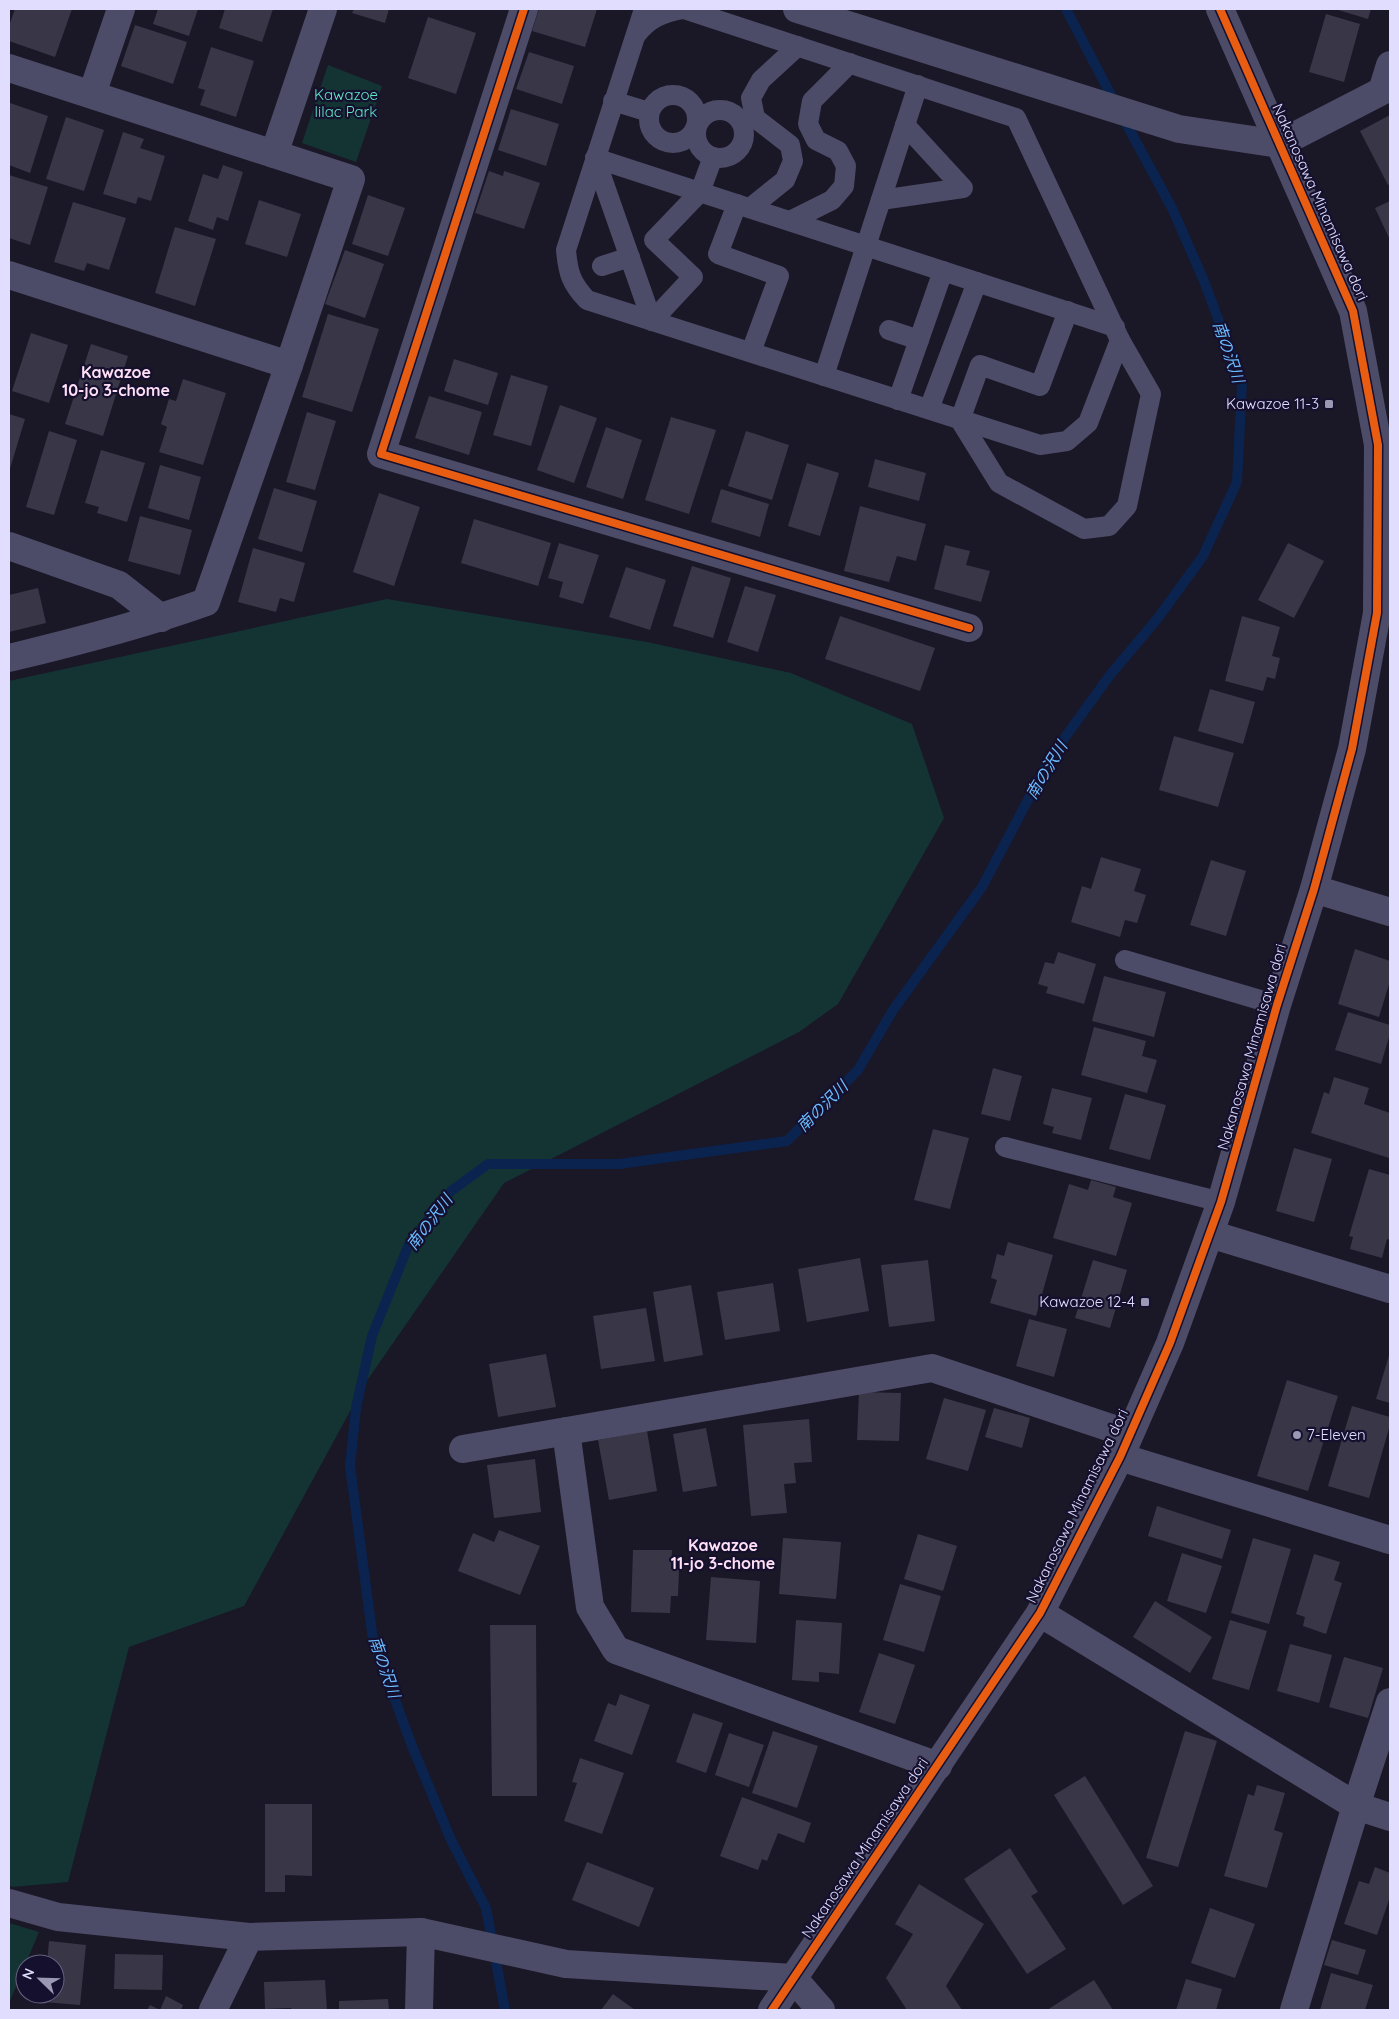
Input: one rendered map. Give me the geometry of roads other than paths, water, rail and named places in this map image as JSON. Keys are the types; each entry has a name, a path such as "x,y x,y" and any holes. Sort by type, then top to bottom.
{"street":[{"path":"92,94 121,9"},
{"path":"274,154 323,9"},
{"path":"524,9 381,454 969,628"},
{"path":"797,9 1179,129 1279,144 1386,93 1390,65"},
{"name":"Nakanosawa Minamisawa dori","path":"772,2010 1040,1613 1124,1446 1170,1343 1221,1202 1314,889 1352,749 1377,613 1384,447 1353,311 1220,9"},
{"path":"9,68 351,179 289,365 206,602 161,618 9,658"},
{"path":"9,275 289,365"},
{"path":"9,546 119,585 161,618"},
{"path":"1314,889 1390,912"},
{"path":"1210,1234 1390,1289"},
{"path":"463,1449 932,1368 1124,1446 1390,1540"},
{"path":"566,1432 590,1607 616,1650 938,1766"},
{"path":"1040,1613 1356,1806 1390,1817"},
{"path":"1294,2010 1356,1806 1390,1702"},
{"path":"9,1903 58,1917 248,1937 429,1934 566,1964 793,1978 821,2010"},
{"path":"419,2010 429,1934"},
{"path":"213,2010 248,1937"}],"lane":[{"path":"644,9 566,250 567,270 575,288 587,300 1040,445 1067,441 1088,423 1118,333"},
{"path":"633,39 646,22 668,12 683,9 1016,118 1118,333 1151,394 1127,506 1109,526 1084,529 999,483 960,420"},
{"path":"752,352 779,276 718,254 743,206 786,180 793,161 790,144 755,118 751,98 761,80 798,46"},
{"path":"790,221 832,200 844,186 846,166 838,151 816,140 808,124 812,100 850,63"},
{"path":"824,376 918,86"},
{"path":"697,128 697,112 694,105 681,95 665,96 653,105 648,120 651,129 662,141 678,143 686,140 697,128 705,115 720,110 734,115 739,120 744,134 738,149 732,155 725,158 713,157 702,151 698,144 697,128"},
{"path":"613,101 650,112"},
{"path":"881,200 962,188 905,124"},
{"path":"652,321 693,277 654,240 700,192 713,157"},
{"path":"595,158 1068,311 1118,333"},
{"path":"595,158 652,321"},
{"path":"602,266 630,257"},
{"path":"898,400 943,271"},
{"path":"929,409 977,282"},
{"path":"960,420 980,365 1040,386 1068,311"},
{"path":"889,330 919,340"},
{"path":"1125,960 1278,1006"},
{"path":"1005,1147 1221,1202"}],"waterway":[{"name":"南の沢川","path":"1066,9 1115,103"},
{"name":"南の沢川","path":"505,2010 486,1908 451,1840 412,1746 373,1640 350,1466 356,1408 372,1336 409,1244 451,1191 488,1164 619,1164 787,1141 858,1070 893,1010 982,887 1050,758 1110,675 1158,618 1203,556 1237,482 1242,383 1204,281 1172,208 1122,116"}],"place":[{"name":"Kawazoe 11-3","path":"1329,404"},
{"name":"Kawazoe 12-4","path":"1145,1302"},
{"name":"7-Eleven","path":"1297,1435"}],"district":[{"name":"Kawazoe 10-jo 3-chome","path":"116,381"},
{"name":"Kawazoe 11-jo 3-chome","path":"723,1554"}],"park label":[{"name":"Kawazoe lilac Park","path":"346,104"}]}
